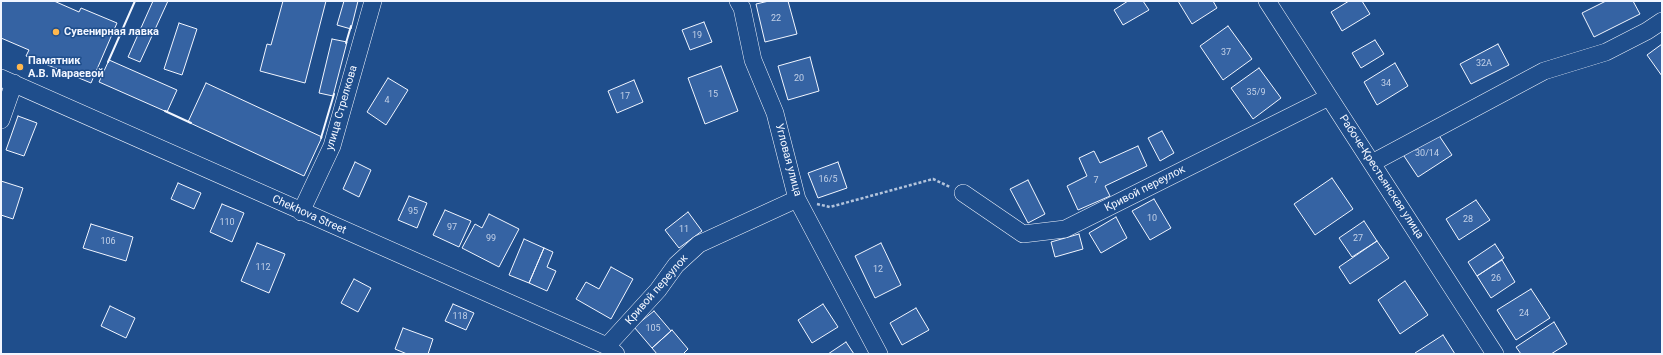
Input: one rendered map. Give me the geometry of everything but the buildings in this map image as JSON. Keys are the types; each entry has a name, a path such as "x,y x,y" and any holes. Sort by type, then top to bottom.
{"street":[{"name":"улица Стрелкова","path":"301,212 332,146 373,1"},
{"name":"Угловая улица","path":"738,1 742,8 753,60 775,112 797,199 879,354"},
{"name":"Рабоче-Крестьянская улица","path":"1267,1 1495,354"},
{"path":"1372,163 1544,71 1606,52 1647,31 1662,21"},
{"name":"Chekhova Street","path":"7,81 612,350"},
{"path":"1,120 7,81"},
{"name":"Кривой переулок","path":"962,193 1023,234 1065,229 1329,97"},
{"name":"Кривой переулок","path":"612,350 676,265 699,244 797,199"}],"path":[{"path":"797,199 830,207 933,179 962,193"}],"wall":[{"path":"108,62 135,1"},
{"path":"346,43 351,26"},
{"path":"321,138 334,94"},
{"path":"165,111 191,123"}],"place":[{"name":"Сувенирная лавка","path":"56,32"},
{"name":"Памятник А.В. Мараевой","path":"20,67"}]}
